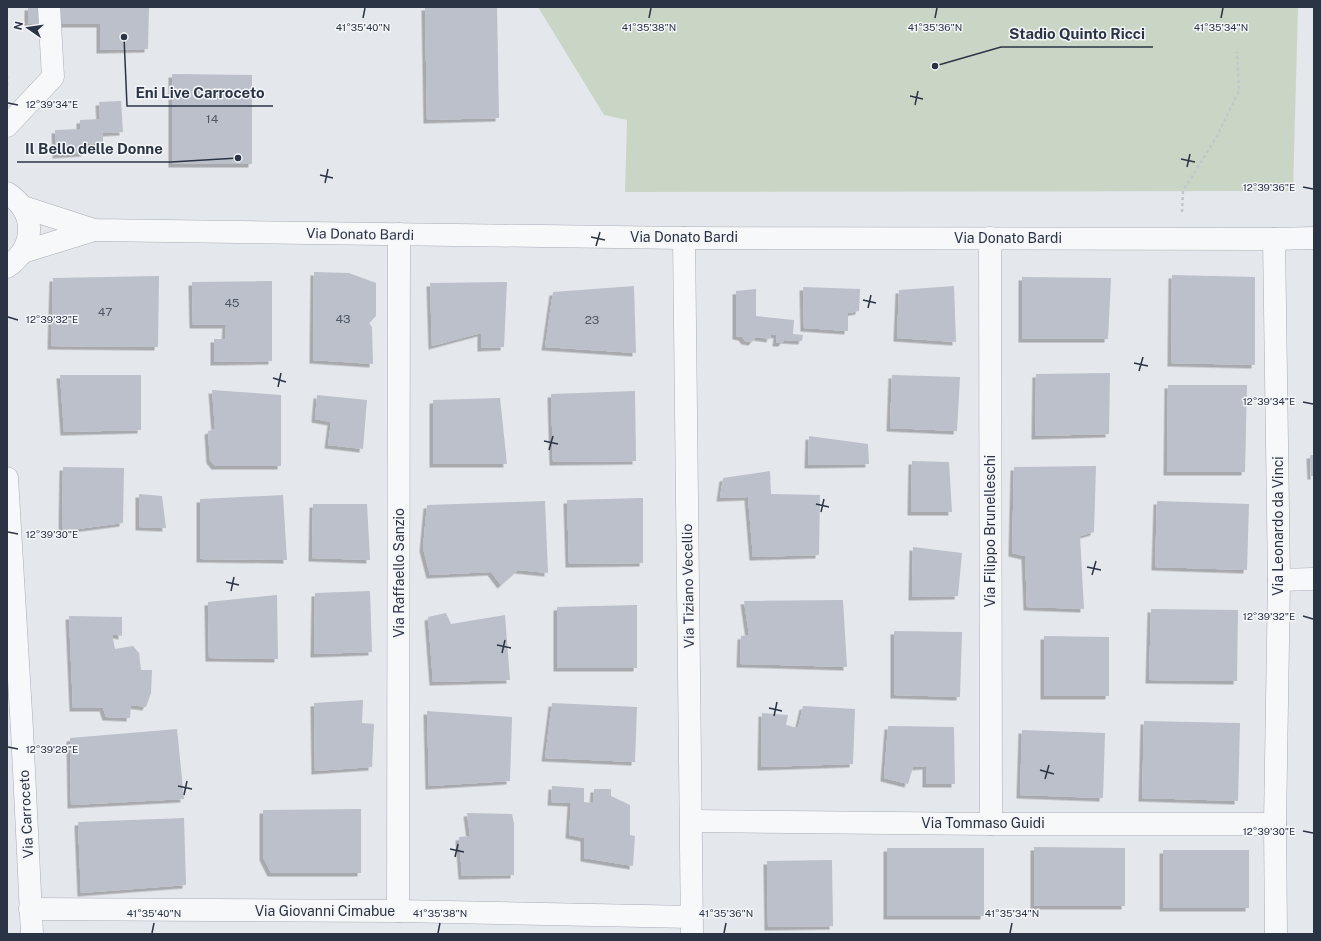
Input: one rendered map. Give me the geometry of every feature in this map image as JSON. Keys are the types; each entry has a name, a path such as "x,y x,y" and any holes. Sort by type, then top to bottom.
{"street":[{"path":"7,126 53,77 49,7"},
{"path":"7,193 15,198 23,207 28,218 30,230 28,242 23,252 7,267"},
{"name":"Via Donato Bardi","path":"23,207 94,230 684,238 1314,238"},
{"name":"Via Donato Bardi","path":"23,252 94,230"},
{"name":"Via Raffaello Sanzio","path":"398,911 399,234"},
{"name":"Via Tiziano Vecellio","path":"684,238 692,925"},
{"name":"Via Filippo Brunelleschi","path":"990,238 991,824"},
{"name":"Via Leonardo da Vinci","path":"1274,239 1279,580 1275,824 1276,934"},
{"name":"Via Carroceto","path":"7,478 15,730 32,934"},
{"path":"1279,580 1314,580"},
{"name":"Via Tommaso Guidi","path":"690,821 991,824 1275,824"},
{"name":"Via Giovanni Cimabue","path":"30,909 398,911 692,925"}],"path":[{"path":"1182,239 1182,191 1217,136 1239,91 1237,52"}],"green space":[{"path":"538,7 1298,7 1293,191 625,192 627,120 604,115"}],"building":[{"path":"28,7 149,7 148,49 100,50 100,24 28,24"},
{"path":"425,7 497,7 499,118 427,120"},
{"path":"172,74 252,75 252,164 172,164"},
{"path":"121,101 123,132 103,133 103,143 85,144 85,153 56,155 55,130 80,129 80,120 100,119 99,102"},
{"path":"314,272 349,273 376,283 376,316 369,323 372,327 373,364 313,360"},
{"path":"1172,275 1255,277 1255,365 1171,363"},
{"path":"159,276 158,347 51,346 53,278"},
{"path":"1022,277 1111,278 1108,339 1022,339"},
{"path":"272,281 272,361 214,362 214,339 225,339 226,325 193,325 192,282"},
{"path":"507,282 504,347 481,348 481,333 432,346 430,283"},
{"path":"634,286 636,353 545,347 553,292"},
{"path":"954,286 956,342 897,338 899,290"},
{"path":"803,287 860,289 859,311 848,313 848,331 804,328"},
{"path":"756,289 756,316 794,320 793,334 803,335 802,341 784,340 782,343 776,343 777,335 771,334 770,339 756,337 752,342 745,341 742,337 736,336 736,291"},
{"path":"1110,373 1109,434 1035,436 1036,374"},
{"path":"60,375 141,375 141,430 64,432"},
{"path":"892,375 960,377 957,431 890,428"},
{"path":"1168,385 1247,385 1245,472 1167,472"},
{"path":"212,390 281,395 281,466 215,466 210,460 208,431 215,429"},
{"path":"635,391 636,461 553,462 551,394"},
{"path":"317,395 367,400 363,449 328,445 331,422 315,419"},
{"path":"500,398 507,464 433,464 433,400"},
{"path":"809,436 868,444 869,464 808,465"},
{"path":"1310,455 1314,455 1314,476 1311,476"},
{"path":"912,461 949,462 952,512 911,512"},
{"path":"1096,466 1094,532 1080,536 1084,609 1027,607 1025,556 1012,553 1014,467"},
{"path":"63,467 124,468 123,523 62,531"},
{"path":"770,471 771,494 820,495 819,555 753,557 748,497 720,498 723,478"},
{"path":"139,494 162,496 166,528 139,527"},
{"path":"283,495 287,560 200,559 200,499"},
{"path":"643,498 643,563 569,564 567,500"},
{"path":"545,501 548,573 518,570 501,585 491,572 430,575 423,548 427,505"},
{"path":"1157,501 1249,504 1247,570 1155,567"},
{"path":"313,504 367,504 370,560 312,558"},
{"path":"913,547 962,553 958,596 912,597"},
{"path":"370,591 372,652 314,654 315,593"},
{"path":"277,595 278,659 209,658 208,602"},
{"path":"843,600 847,667 740,664 741,636 749,635 744,601"},
{"path":"637,605 637,668 557,668 557,607"},
{"path":"1151,609 1238,610 1237,681 1149,680"},
{"path":"446,613 451,624 505,615 510,680 433,682 428,617"},
{"path":"69,616 122,617 122,636 112,634 115,649 133,646 139,653 141,670 152,670 151,693 146,707 131,705 130,718 106,717 103,708 73,708"},
{"path":"894,631 962,632 960,697 894,695"},
{"path":"1044,636 1109,637 1109,696 1044,696"},
{"path":"363,700 362,723 374,724 372,767 315,771 314,703"},
{"path":"552,703 637,707 635,762 545,758"},
{"path":"803,706 855,709 853,764 761,767 762,713 788,715 786,725 798,728"},
{"path":"427,711 512,717 510,781 429,786"},
{"path":"1144,721 1240,723 1238,801 1142,798"},
{"path":"888,726 954,727 955,784 926,784 926,766 913,767 908,784 884,778"},
{"path":"177,729 184,799 71,805 70,738"},
{"path":"1022,730 1105,733 1103,798 1020,795"},
{"path":"552,786 584,788 584,802 593,803 594,789 611,789 611,796 630,805 630,835 635,836 633,866 584,858 584,838 569,835 571,803 551,802"},
{"path":"361,809 361,873 271,873 263,857 263,810"},
{"path":"467,813 512,814 514,824 514,875 462,876 459,837 470,836"},
{"path":"184,818 186,885 81,893 78,822"},
{"path":"1034,847 1125,848 1125,906 1034,906"},
{"path":"887,848 984,848 984,916 887,916"},
{"path":"1163,850 1249,850 1249,908 1163,908"},
{"path":"832,860 833,926 768,927 767,861"}],"place":[{"name":"Eni Live Carroceto","path":"124,37"},
{"name":"Stadio Quinto Ricci","path":"935,66"},
{"name":"Il Bello delle Donne","path":"238,158"}]}
